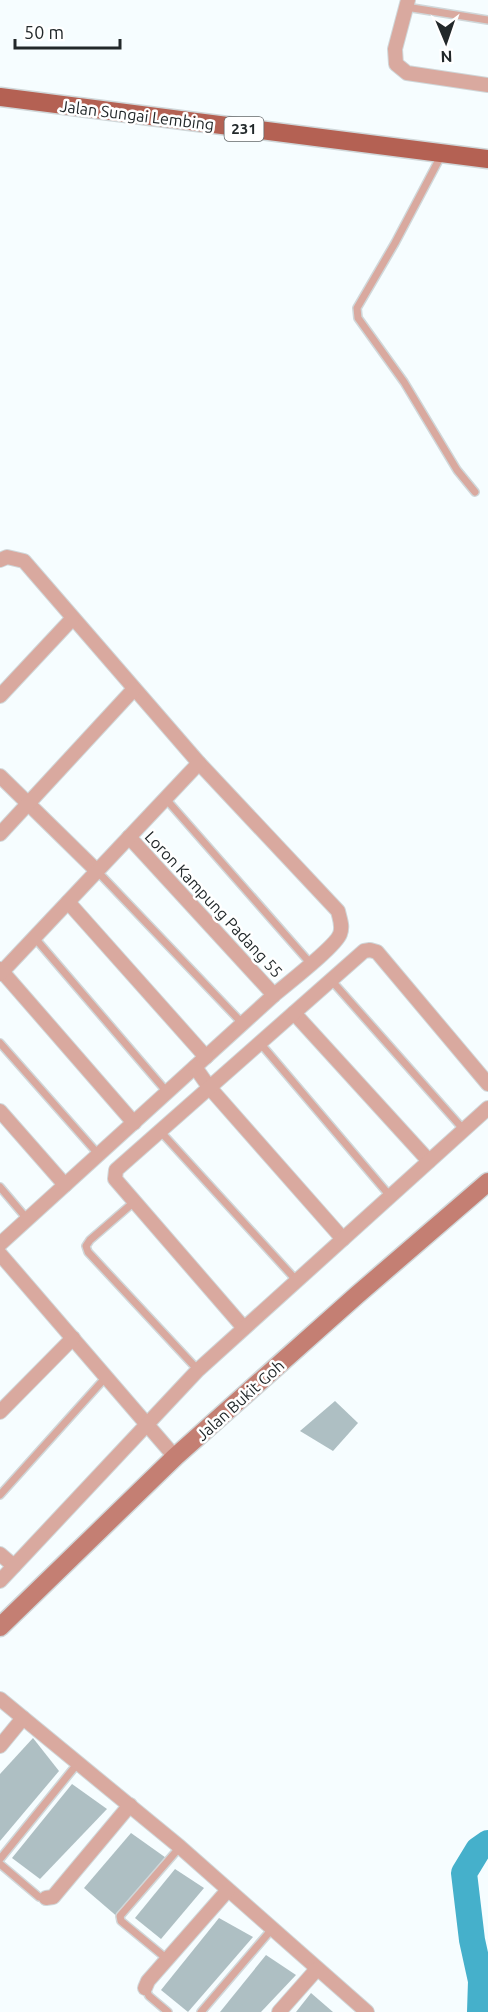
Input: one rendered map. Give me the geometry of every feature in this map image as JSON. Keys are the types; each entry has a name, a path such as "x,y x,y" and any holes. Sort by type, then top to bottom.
{"main road":[{"name":"Jalan Sungai Lembing","path":"0,97 488,159"},
{"name":"Jalan Bukit Goh","path":"0,1627 175,1457 488,1182"}],"street":[{"path":"407,4 395,49 396,64 407,73 488,85"},
{"path":"0,560 8,557 24,561 198,763 338,911 342,925 339,937 311,964 274,994 0,1244"},
{"path":"0,696 72,619"},
{"path":"0,834 134,688"},
{"path":"134,1123 1,971 198,763"},
{"path":"0,776 97,871"},
{"name":"Loron Kampung Padang 55","path":"129,837 274,994"},
{"path":"68,902 206,1057"},
{"path":"244,1328 115,1179 116,1170 364,951 377,952 488,1084"},
{"path":"294,1013 429,1161"},
{"path":"195,1067 209,1087 343,1239"},
{"path":"0,1581 198,1370 488,1108"},
{"path":"0,1111 65,1185"},
{"path":"0,1254 175,1457"},
{"path":"0,1412 73,1338"},
{"path":"0,1554 14,1566"},
{"path":"0,1699 180,1847 317,1969 358,2009"},
{"path":"0,1746 23,1718"},
{"path":"46,1898 53,1897 130,1805"},
{"path":"145,1989 148,1981 228,1890"},
{"path":"279,2012 317,1969"}],"lane":[{"path":"407,4 488,20"},
{"path":"442,153 356,312 404,382 457,470 475,492"},
{"path":"165,798 311,964"},
{"path":"97,871 243,1024"},
{"path":"34,937 168,1092"},
{"path":"330,980 464,1130"},
{"path":"0,1043 99,1155"},
{"path":"260,1043 390,1196"},
{"path":"160,1131 297,1281"},
{"path":"0,1187 28,1220"},
{"path":"135,1202 90,1240 87,1246 88,1252 198,1370"},
{"path":"0,1495 106,1377"},
{"path":"0,1859 78,1762"},
{"path":"167,1959 121,1921 120,1916 180,1847"},
{"path":"0,1864 39,1897 46,1898"},
{"path":"201,2012 272,1929"},
{"path":"145,1989 149,1996 168,2012"}],"building":[{"path":"335,1401 358,1423 333,1451 300,1431"},
{"path":"33,1738 59,1771 0,1841 0,1774"},
{"path":"72,1784 107,1809 40,1879 12,1858"},
{"path":"131,1833 169,1860 120,1919 84,1888"},
{"path":"175,1869 204,1888 161,1939 135,1918"},
{"path":"219,1918 253,1937 188,2012 161,1990"},
{"path":"266,1955 296,1975 261,2012 220,2012"},
{"path":"311,1993 333,2012 296,2012"}],"waterway":[{"path":"480,2012 481,1981 472,1940 464,1873 478,1850 488,1843"}]}
